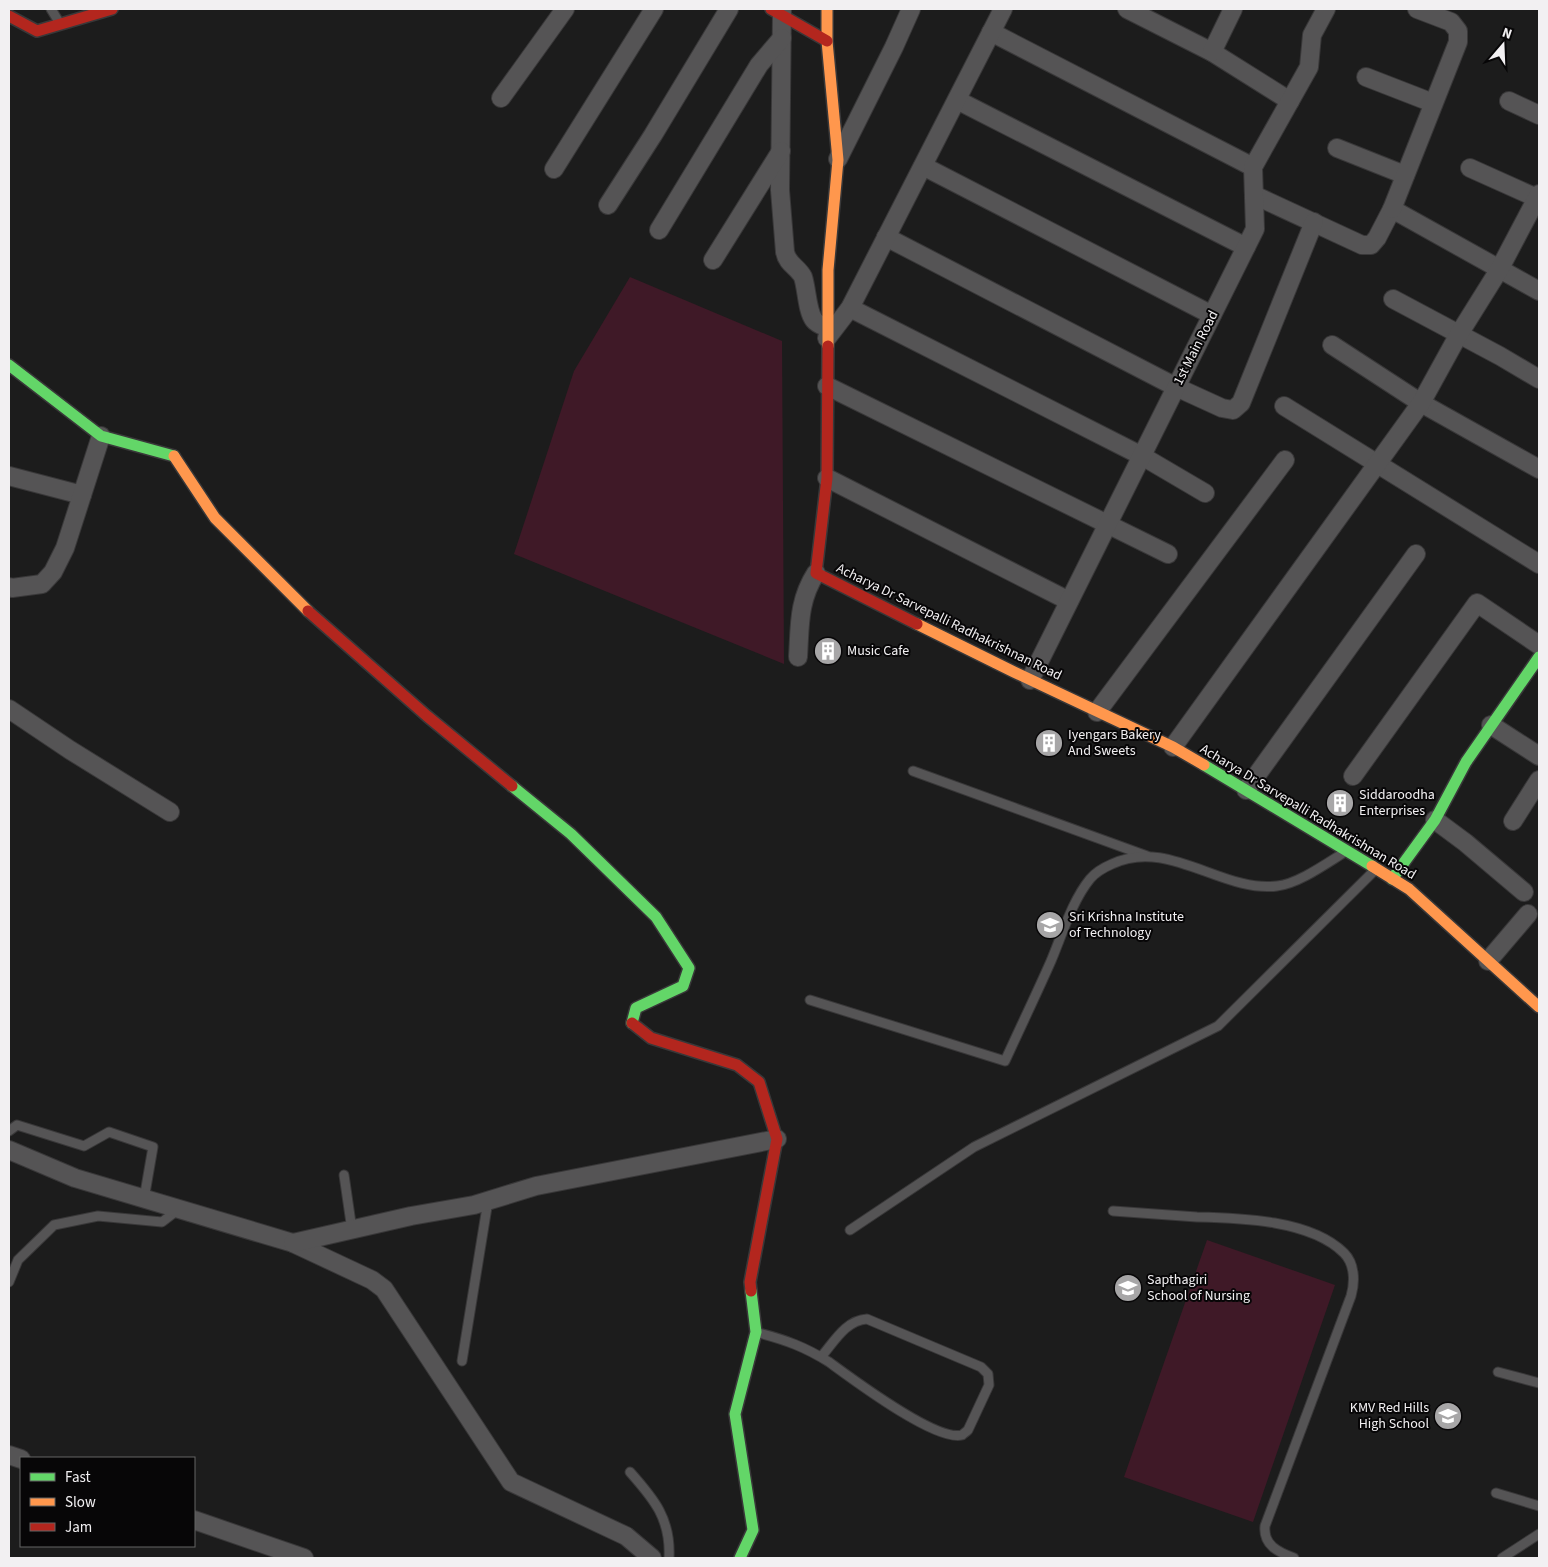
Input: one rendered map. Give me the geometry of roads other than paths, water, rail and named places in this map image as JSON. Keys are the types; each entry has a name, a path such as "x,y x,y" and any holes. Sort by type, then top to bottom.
{"street":[{"path":"9,16 19,28 37,31 60,24 84,13 112,9"},
{"path":"501,98 565,9"},
{"path":"554,169 654,9"},
{"path":"608,205 653,135 728,9"},
{"name":"Acharya Dr Sarvepalli Radhakrishnan Road","path":"827,9 827,41 838,160 828,270 827,478 816,573 1030,680 1173,747 1246,790 1408,889 1539,1005"},
{"path":"838,160 911,9"},
{"path":"778,11 782,38 780,190 786,258 804,279 812,317 827,333 850,308 1003,9"},
{"path":"1127,9 1212,52 1290,102"},
{"path":"1212,52 1233,9"},
{"path":"991,32 1253,167 1309,67 1312,35 1326,9"},
{"path":"1254,195 1362,245 1371,245 1377,238 1392,209 1458,42 1458,31 1450,22 1417,9"},
{"path":"778,11 827,41"},
{"path":"659,230 759,66 782,38"},
{"path":"1366,77 1433,103"},
{"path":"956,100 1246,247"},
{"path":"1510,101 1539,115"},
{"path":"1337,148 1405,175"},
{"path":"713,260 781,151"},
{"path":"923,166 1212,315"},
{"name":"1st Main Road","path":"1030,680 1255,229 1253,167"},
{"path":"1173,747 1421,402 1459,334 1499,270 1539,197 1470,168"},
{"path":"1392,209 1539,291"},
{"path":"886,237 1176,387 1222,408 1233,410 1241,403 1314,222"},
{"path":"1394,299 1539,379"},
{"path":"850,308 1142,456 1205,492"},
{"path":"1332,345 1421,402 1539,469"},
{"path":"9,365 102,436 173,456 215,518 299,603 427,716 571,834 656,917 689,968 683,986 636,1008 632,1023 651,1038 737,1065 759,1082 778,1139 750,1282 756,1332 735,1414 753,1530 740,1558"},
{"path":"827,386 1107,526 1168,554"},
{"path":"1284,406 1539,564"},
{"path":"9,587 42,584 53,572 65,548 102,436"},
{"path":"1096,712 1285,460"},
{"path":"9,476 82,495"},
{"path":"827,478 1070,601"},
{"path":"1246,790 1416,554"},
{"path":"798,657 803,600 808,586 816,573"},
{"path":"1353,776 1477,603 1539,644"},
{"path":"1392,879 1435,820 1466,762 1539,657"},
{"path":"9,709 70,750 170,812"},
{"path":"1491,725 1539,756"},
{"path":"1513,821 1539,780"},
{"path":"1435,820 1466,843 1524,892"},
{"path":"1488,961 1528,914"},
{"path":"293,1243 474,1205 536,1186 778,1139"},
{"path":"9,1150 75,1178 293,1243 372,1280 384,1290 511,1482 626,1536 652,1558"},
{"path":"195,1520 304,1558"}],"lane":[{"path":"50,9 60,24"},
{"path":"913,771 1152,858"},
{"path":"810,1000 1005,1061 1073,908 1091,878 1106,867 1123,859 1152,858 1182,862 1255,886 1279,886 1304,877 1347,851"},
{"path":"850,1230 974,1147 1218,1026 1376,869"},
{"path":"9,1131 17,1125 84,1146 109,1132 153,1147 144,1198"},
{"path":"344,1175 352,1230"},
{"path":"462,1361 488,1201"},
{"path":"9,1282 18,1260 54,1225 98,1216 162,1222 179,1209"},
{"path":"1113,1211 1268,1221 1318,1237 1344,1253 1349,1259 1352,1266 1354,1286 1351,1296 1265,1526 1266,1537 1272,1547 1294,1558"},
{"path":"756,1332 787,1340 807,1349 894,1408 928,1426 952,1435 962,1435 968,1430 989,1385 988,1374 981,1367 867,1319 857,1319 839,1335 821,1357"},
{"path":"1498,1372 1539,1382"},
{"path":"630,1472 657,1504 663,1515 668,1531 670,1558"},
{"path":"1496,1493 1539,1506"},
{"path":"1502,1558 1539,1534"}],"place":[{"name":"Music Cafe","path":"828,651"},
{"name":"Iyengars Bakery And Sweets","path":"1049,743"},
{"name":"Siddaroodha Enterprises","path":"1340,803"},
{"name":"Sri Krishna Institute of Technology","path":"1050,925"},
{"name":"Sapthagiri School of Nursing","path":"1128,1288"},
{"name":"KMV Red Hills High School","path":"1448,1416"}]}
